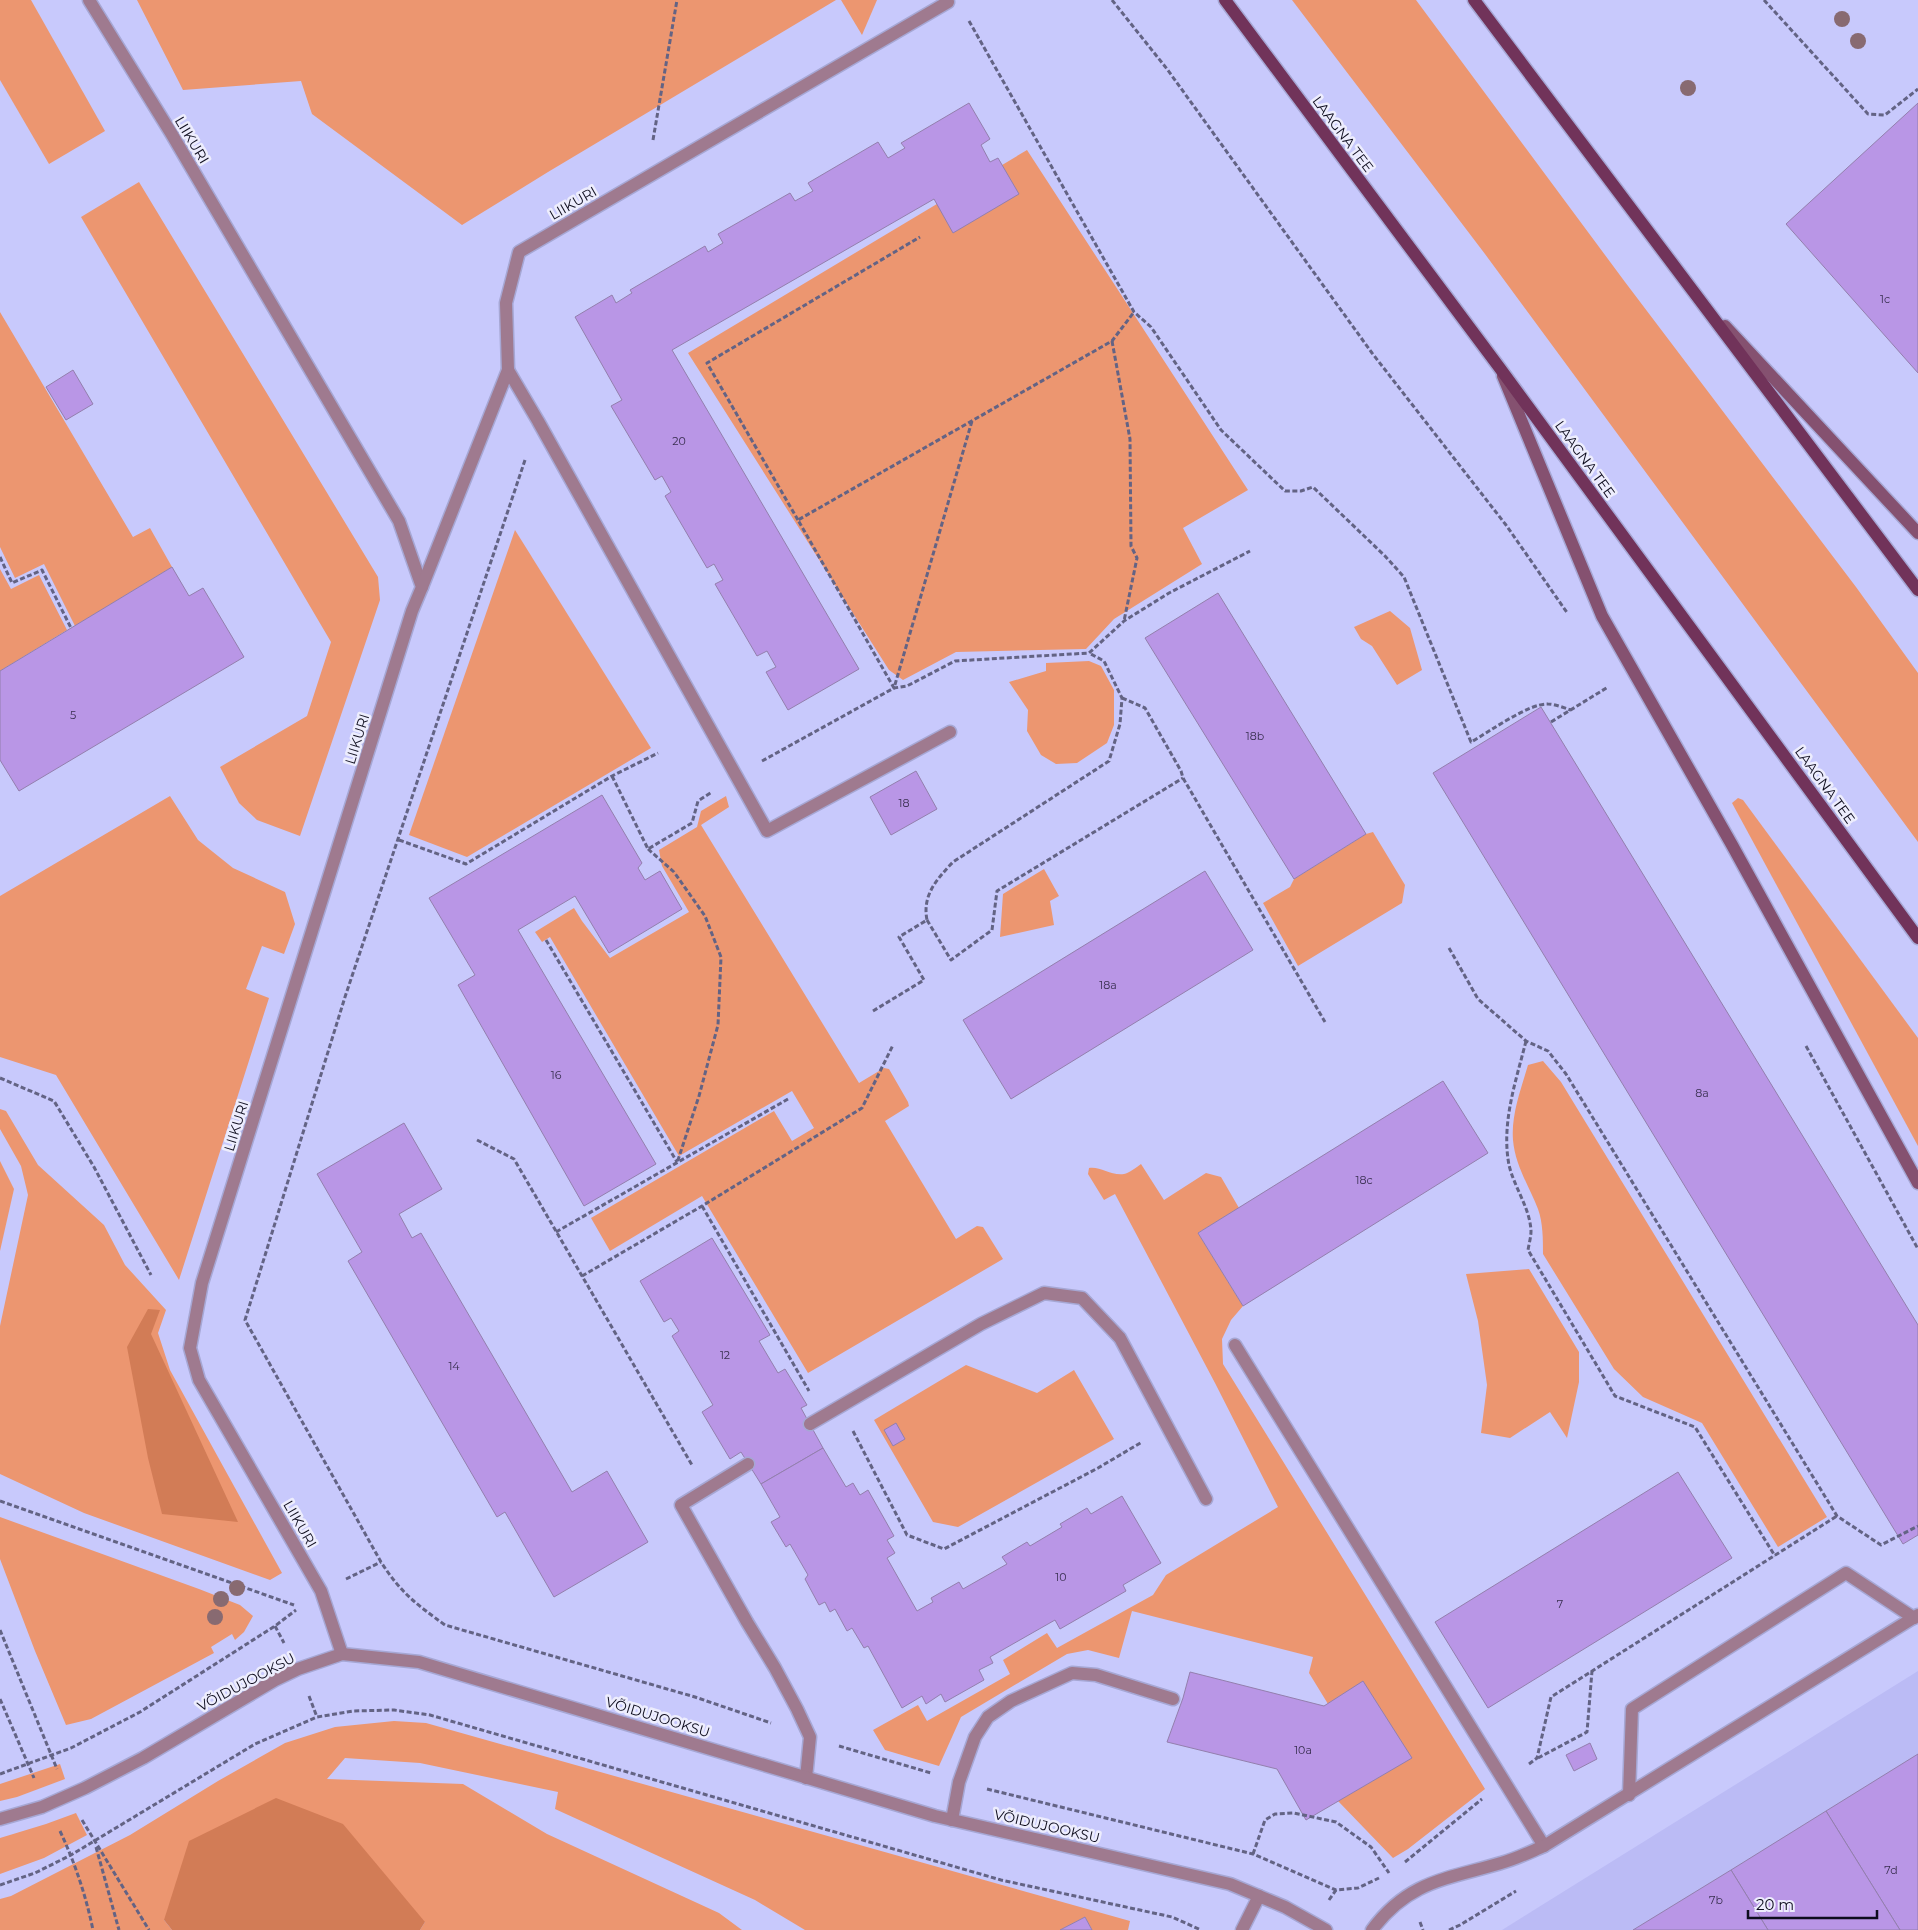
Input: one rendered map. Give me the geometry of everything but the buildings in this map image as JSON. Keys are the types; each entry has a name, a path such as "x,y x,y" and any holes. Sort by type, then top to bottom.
{"main road":[{"name":"LAAGNA TEE","path":"1225,0 1499,367 1918,938"},
{"path":"1474,0 1918,590"}],"street":[{"name":"LIIKURI","path":"89,0 399,521 422,587"},
{"name":"LIIKURI","path":"342,1654 321,1591 199,1380 190,1348 202,1283 412,611 508,370 506,303 519,252 948,2"},
{"path":"1691,290 1918,533"},
{"path":"1499,367 1602,616 1736,853 1918,1183"},
{"path":"508,370 767,831 950,732"},
{"path":"810,1424 981,1324 1044,1293 1082,1298 1120,1338 1206,1499"},
{"path":"1235,1345 1544,1846"},
{"path":"748,1464 681,1505 747,1622 776,1668 810,1737 806,1778"},
{"path":"1372,1930 1381,1917 1404,1896 1443,1878 1503,1863 1544,1846 1629,1794 1916,1616 1846,1573 1632,1709 1629,1794"},
{"name":"VÕIDUJOOKSU","path":"0,1818 42,1806 68,1796 143,1758 275,1680 298,1669 342,1654 418,1662 952,1820 1230,1884 1285,1907 1326,1930"},
{"path":"952,1820 959,1782 975,1737 988,1717 1011,1701 1072,1673 1096,1675 1173,1699"},
{"path":"1242,1930 1259,1896"}],"path":[{"path":"646,178 676,0"},
{"path":"1112,0 1167,69 1372,353 1506,525 1571,620"},
{"path":"1764,0 1868,114 1885,115 1918,89"},
{"path":"948,2 970,22 1134,312 1151,327 1221,430 1285,491 1301,491 1313,486 1404,577 1471,742 1540,705 1550,704 1571,710"},
{"path":"894,688 707,364 920,238"},
{"path":"798,520 1112,341 1134,312"},
{"path":"1112,341 1130,439 1131,546 1137,558 1124,621"},
{"path":"445,1625 411,1600 393,1580 381,1562 245,1320 345,997 538,421"},
{"path":"894,688 972,421"},
{"path":"1089,654 1124,621 1169,593 1250,551"},
{"path":"0,557 12,583 42,570 71,628"},
{"path":"648,849 692,823 698,801 737,776 894,688 907,686 955,661 1089,654 1104,661 1122,698 1120,724 1109,762 953,862 940,876 927,897 925,909 927,920 951,960 992,930 997,891 1183,778"},
{"path":"1551,722 1615,683"},
{"path":"1122,698 1145,708 1181,771 1183,778 1325,1022"},
{"path":"399,840 466,864 612,776 658,753"},
{"path":"612,776 648,849 674,872 705,916 721,957 718,1025 699,1096 677,1163"},
{"path":"873,1010 924,980 899,938 927,920"},
{"path":"546,940 677,1163"},
{"path":"1449,948 1478,999 1526,1041 1548,1051 1566,1074 1837,1516 1881,1546 1918,1526"},
{"path":"1802,1037 1918,1249"},
{"path":"1526,1041 1510,1103 1506,1139 1509,1167 1524,1203 1531,1231 1528,1250 1615,1396 1695,1427 1774,1556"},
{"path":"582,1276 702,1206 862,1108 893,1045"},
{"path":"0,1078 54,1101 94,1167 151,1275"},
{"path":"556,1232 788,1099"},
{"path":"477,1140 514,1159 706,1489"},
{"path":"702,1206 824,1416"},
{"path":"840,1406 907,1535 944,1549 1098,1468 1168,1427"},
{"path":"0,1501 300,1607 275,1626 140,1712 71,1748 0,1774"},
{"path":"1537,1758 1551,1697 1837,1516"},
{"path":"321,1591 381,1562"},
{"path":"0,1630 68,1796 94,1842 149,1930"},
{"path":"1404,1862 1537,1758 1587,1732 1592,1671"},
{"path":"0,1886 35,1873 94,1842 255,1744 317,1716 353,1711 394,1710 430,1715 1000,1880 1172,1918 1201,1930"},
{"path":"1253,1854 1265,1820 1275,1814 1294,1813 1336,1822 1371,1847 1390,1874 1397,1868"},
{"path":"94,1842 119,1930"}],"shaded area":[{"path":"0,0 31,0 105,131 49,164 0,80"},
{"path":"137,0 836,0 462,225 312,114 301,81 183,90"},
{"path":"841,0 877,0 862,35"},
{"path":"1292,0 1416,0 1625,282 1856,587 1918,673 1918,842 1485,254"},
{"path":"1027,150 1248,490 1183,528 1202,564 1114,619 1086,649 956,652 903,680 889,670 688,353"},
{"path":"139,182 378,577 380,600 300,836 257,820 239,803 220,767 307,716 331,642 81,217"},
{"path":"0,312 133,537 150,528 172,567 75,626 44,564 15,578 0,547"},
{"path":"515,530 651,748 467,857 409,835"},
{"path":"0,569 11,589 39,575 67,630 0,671"},
{"path":"1390,611 1410,628 1422,670 1397,685 1372,646 1361,639 1354,627"},
{"path":"1089,661 1101,666 1114,690 1114,725 1107,743 1077,763 1056,764 1041,755 1027,731 1028,710 1009,682 1046,671 1046,663"},
{"path":"170,796 198,840 233,868 285,892 295,924 284,954 262,946 246,989 269,998 179,1280 56,1075 0,1057 0,896"},
{"path":"726,796 729,807 701,825 859,1083 884,1068 889,1069 909,1106 885,1121 956,1239 977,1226 983,1227 1003,1259 808,1373 702,1196 610,1251 591,1218 774,1111 792,1141 814,1128 792,1091 679,1156 550,937 542,942 535,932 574,908 610,958 689,912 662,866 659,850 697,827 701,811"},
{"path":"1738,798 1743,800 1918,1038 1918,1146 1732,803"},
{"path":"1373,832 1405,885 1402,903 1298,966 1263,903 1290,887 1294,879 1366,834"},
{"path":"1044,869 1059,896 1050,901 1054,925 1000,937 1003,894"},
{"path":"1543,1061 1561,1082 1827,1517 1778,1547 1702,1423 1643,1397 1614,1369 1543,1254 1540,1214 1516,1158 1513,1131 1517,1102 1528,1065"},
{"path":"0,1109 6,1111 38,1165 104,1225 125,1265 166,1310 158,1333 170,1370 282,1573 270,1580 84,1513 0,1474 0,1326 28,1195 21,1166 0,1129"},
{"path":"0,1161 14,1189 0,1251"},
{"path":"1141,1164 1164,1200 1206,1173 1221,1177 1239,1208 1198,1233 1243,1306 1231,1320 1222,1339 1223,1364 1485,1789 1408,1849 1393,1858 1338,1801 1411,1758 1363,1682 1328,1704 1309,1673 1313,1657 1132,1611 1119,1658 1088,1650 1067,1654 961,1717 939,1766 885,1750 873,1730 918,1705 927,1721 1010,1674 1003,1660 1047,1633 1057,1648 1153,1595 1166,1575 1278,1507 1115,1194 1104,1200 1088,1174 1089,1168 1097,1168 1115,1174 1124,1174"},
{"path":"1529,1269 1579,1352 1579,1382 1567,1438 1550,1412 1510,1438 1481,1433 1487,1385 1478,1321 1466,1274"},
{"path":"148,1309 160,1310 151,1334 238,1522 162,1514 148,1458 127,1347"},
{"path":"966,1365 1037,1393 1074,1370 1114,1439 958,1527 933,1522 874,1420"},
{"path":"0,1517 240,1605 253,1616 244,1632 235,1640 232,1634 211,1647 214,1653 91,1719 66,1725 0,1559"},
{"path":"1918,1671 1918,1930 1502,1930 1542,1905"},
{"path":"394,1721 426,1723 1130,1921 1128,1930 1092,1930 1085,1917 1060,1930 805,1930 755,1900 555,1809 558,1792 420,1763 345,1758 327,1779 463,1784 547,1834 719,1913 742,1930 420,1930 425,1922 164,1920 172,1930 0,1930 0,1899 11,1896 130,1835 218,1781 285,1743 335,1727"},
{"path":"60,1764 65,1779 17,1797 0,1801 0,1784"},
{"path":"276,1798 343,1824 425,1922 420,1930 172,1930 164,1920 189,1841"},
{"path":"76,1813 87,1835 44,1858 0,1874 0,1838"}]}
